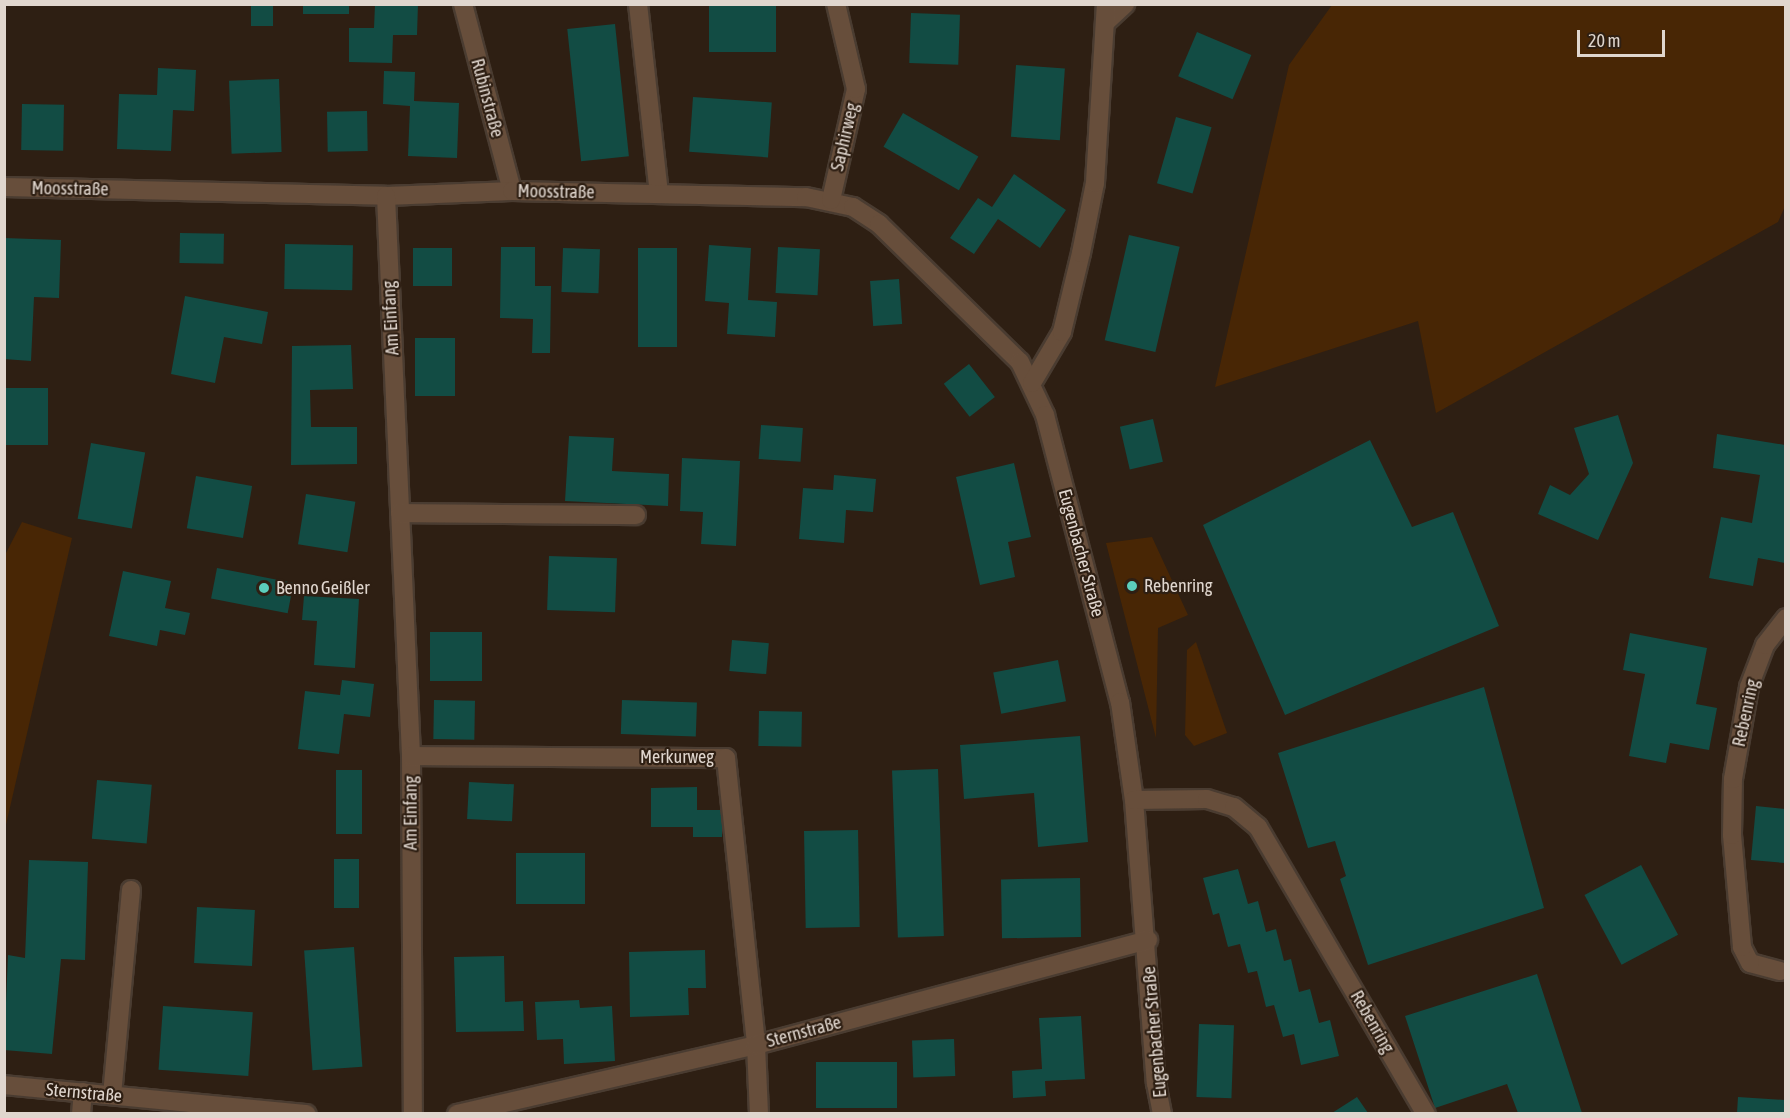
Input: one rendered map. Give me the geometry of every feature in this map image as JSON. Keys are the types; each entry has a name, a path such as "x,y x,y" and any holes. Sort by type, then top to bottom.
{"street":[{"name":"Rubinstraße","path":"463,4 512,191"},
{"path":"638,4 659,194"},
{"name":"Saphirweg","path":"831,200 856,89 836,4"},
{"path":"1032,383 1062,332 1082,253 1095,183 1107,13 1125,4"},
{"name":"Moosstraße","path":"4,187 386,196 512,191 831,200 853,207 879,224 1020,362 1032,383"},
{"name":"Am Einfang","path":"386,196 411,756 413,1113"},
{"name":"Eugenbacher Straße","path":"1032,383 1045,415 1120,702 1134,800 1148,940 1156,1083 1162,1113"},
{"path":"400,513 636,515"},
{"name":"Rebenring","path":"1780,970 1750,963 1742,947 1732,813 1733,779 1749,687 1765,645 1785,618"},
{"name":"Merkurweg","path":"411,756 726,758 756,1045"},
{"name":"Rebenring","path":"1134,800 1207,799 1234,807 1258,827 1426,1113"},
{"path":"112,1095 131,890"},
{"name":"Sternstraße","path":"457,1113 756,1045 1148,940"},
{"path":"756,1045 759,1113"},
{"name":"Sternstraße","path":"4,1085 307,1113"},
{"path":"81,1113 83,1092"}],"shaded area":[{"path":"1332,5 1785,5 1786,204 1778,222 1436,413 1418,321 1215,387 1289,65"},
{"path":"22,522 72,538 5,829 5,555"},
{"path":"1152,537 1188,615 1158,628 1156,738 1106,543"},
{"path":"1196,642 1227,733 1194,746 1185,735 1187,650"}],"building":[{"path":"251,4 273,4 273,26 251,26"},
{"path":"303,4 349,4 349,14 303,14"},
{"path":"375,4 418,4 417,35 393,35 392,63 349,62 349,28 374,28"},
{"path":"709,4 776,4 776,52 709,52"},
{"path":"911,13 960,15 958,65 909,63"},
{"path":"615,24 629,156 581,161 567,29"},
{"path":"1197,32 1251,55 1233,99 1178,76"},
{"path":"1016,65 1065,68 1060,140 1011,137"},
{"path":"158,68 196,70 194,111 173,110 171,151 117,149 119,94 157,95"},
{"path":"384,71 415,72 414,101 459,103 457,158 408,156 410,106 383,104"},
{"path":"279,79 282,152 232,154 229,81"},
{"path":"693,97 772,103 768,157 689,152"},
{"path":"22,104 64,105 63,151 21,150"},
{"path":"367,111 368,151 328,152 327,112"},
{"path":"903,113 978,156 959,190 884,147"},
{"path":"1176,117 1212,127 1193,194 1157,183"},
{"path":"1014,174 1066,210 1040,248 998,219 974,254 950,238 978,198 992,207"},
{"path":"180,233 224,234 223,264 179,263"},
{"path":"1129,235 1180,247 1155,352 1105,340"},
{"path":"4,238 61,240 59,298 34,297 31,361 4,359"},
{"path":"285,244 353,245 352,290 284,289"},
{"path":"709,245 751,248 748,300 777,302 775,337 727,334 729,303 705,301"},
{"path":"501,247 535,247 535,286 551,286 550,353 532,353 533,319 500,318"},
{"path":"778,247 820,249 818,295 776,293"},
{"path":"413,248 452,248 452,286 413,286"},
{"path":"563,248 600,249 598,293 561,292"},
{"path":"638,248 677,248 677,347 638,347"},
{"path":"899,279 902,324 873,326 870,281"},
{"path":"185,296 268,312 262,344 224,337 215,383 171,374"},
{"path":"415,338 455,338 455,396 415,396"},
{"path":"351,345 353,389 310,390 311,427 357,427 357,464 291,465 292,346"},
{"path":"969,364 995,397 970,417 944,384"},
{"path":"4,388 48,388 48,445 4,445"},
{"path":"1618,415 1633,463 1598,540 1538,514 1550,485 1570,495 1589,474 1574,428"},
{"path":"1153,419 1163,462 1130,470 1120,427"},
{"path":"761,425 803,428 801,462 759,459"},
{"path":"1717,434 1785,445 1785,563 1758,558 1753,586 1709,578 1721,517 1752,523 1760,475 1713,468"},
{"path":"569,436 614,438 612,471 669,474 668,506 565,501"},
{"path":"1370,440 1412,527 1453,512 1499,626 1285,715 1203,525"},
{"path":"91,443 145,453 132,528 78,519"},
{"path":"682,458 740,461 736,546 701,544 703,512 680,511"},
{"path":"1014,463 1031,537 1008,542 1015,577 980,585 956,477"},
{"path":"834,475 876,479 873,512 846,510 844,543 799,539 803,488 833,490"},
{"path":"196,476 252,486 243,538 187,528"},
{"path":"306,494 355,502 347,552 298,544"},
{"path":"549,556 617,558 615,612 547,610"},
{"path":"217,568 294,583 288,613 211,598"},
{"path":"123,571 171,581 165,608 190,613 185,635 160,630 157,646 109,636"},
{"path":"304,596 359,599 355,668 314,665 317,621 302,620"},
{"path":"430,632 482,632 482,681 430,681"},
{"path":"1630,633 1707,648 1696,704 1717,708 1709,750 1670,743 1666,763 1629,756 1645,674 1623,670"},
{"path":"732,640 769,643 766,674 729,671"},
{"path":"1058,660 1066,701 1001,714 993,673"},
{"path":"342,680 374,684 370,717 344,714 339,754 298,749 305,691 340,695"},
{"path":"1484,687 1544,908 1368,965 1340,879 1346,876 1335,841 1308,848 1278,753"},
{"path":"434,700 475,701 474,740 433,739"},
{"path":"622,700 697,703 696,737 621,734"},
{"path":"759,711 802,712 801,747 758,746"},
{"path":"1080,736 1088,842 1038,847 1034,793 964,799 960,745"},
{"path":"938,769 944,936 898,938 892,771"},
{"path":"336,770 362,770 362,834 336,834"},
{"path":"97,780 152,785 147,844 92,839"},
{"path":"469,782 514,784 512,821 467,819"},
{"path":"697,787 697,810 722,810 722,837 693,837 693,827 651,827 651,788"},
{"path":"1756,806 1785,809 1785,863 1751,860"},
{"path":"858,830 860,927 806,928 804,831"},
{"path":"516,853 585,853 585,904 516,904"},
{"path":"334,859 359,859 359,908 334,908"},
{"path":"29,860 88,862 85,960 61,959 52,1054 4,1050 8,955 25,958"},
{"path":"1641,865 1678,935 1622,965 1584,895"},
{"path":"1238,869 1248,904 1258,901 1266,932 1276,929 1284,961 1291,959 1299,992 1310,989 1319,1023 1330,1020 1339,1056 1301,1065 1294,1034 1283,1037 1274,1005 1266,1007 1257,971 1248,973 1240,944 1228,947 1219,913 1213,915 1203,878"},
{"path":"1080,878 1081,937 1002,938 1001,879"},
{"path":"197,907 255,910 252,966 194,963"},
{"path":"354,947 362,1067 312,1070 304,950"},
{"path":"705,950 706,988 688,988 689,1015 630,1017 629,952"},
{"path":"504,956 505,1002 523,1001 524,1031 456,1032 454,957"},
{"path":"1537,974 1582,1113 1518,1113 1507,1084 1435,1108 1405,1016"},
{"path":"579,1000 580,1008 612,1006 615,1061 564,1064 563,1039 537,1040 535,1002"},
{"path":"163,1006 253,1012 248,1076 159,1070"},
{"path":"1081,1016 1085,1079 1045,1081 1046,1096 1013,1098 1012,1071 1042,1069 1039,1018"},
{"path":"1199,1024 1234,1025 1231,1098 1196,1097"},
{"path":"954,1039 955,1076 913,1077 912,1040"},
{"path":"816,1062 897,1062 897,1108 816,1108"},
{"path":"1357,1097 1368,1113 1332,1113"},
{"path":"1738,1097 1785,1100 1785,1113 1737,1113"}],"place":[{"name":"Rebenring","path":"1132,586"},
{"name":"Benno Geißler","path":"264,588"}]}
